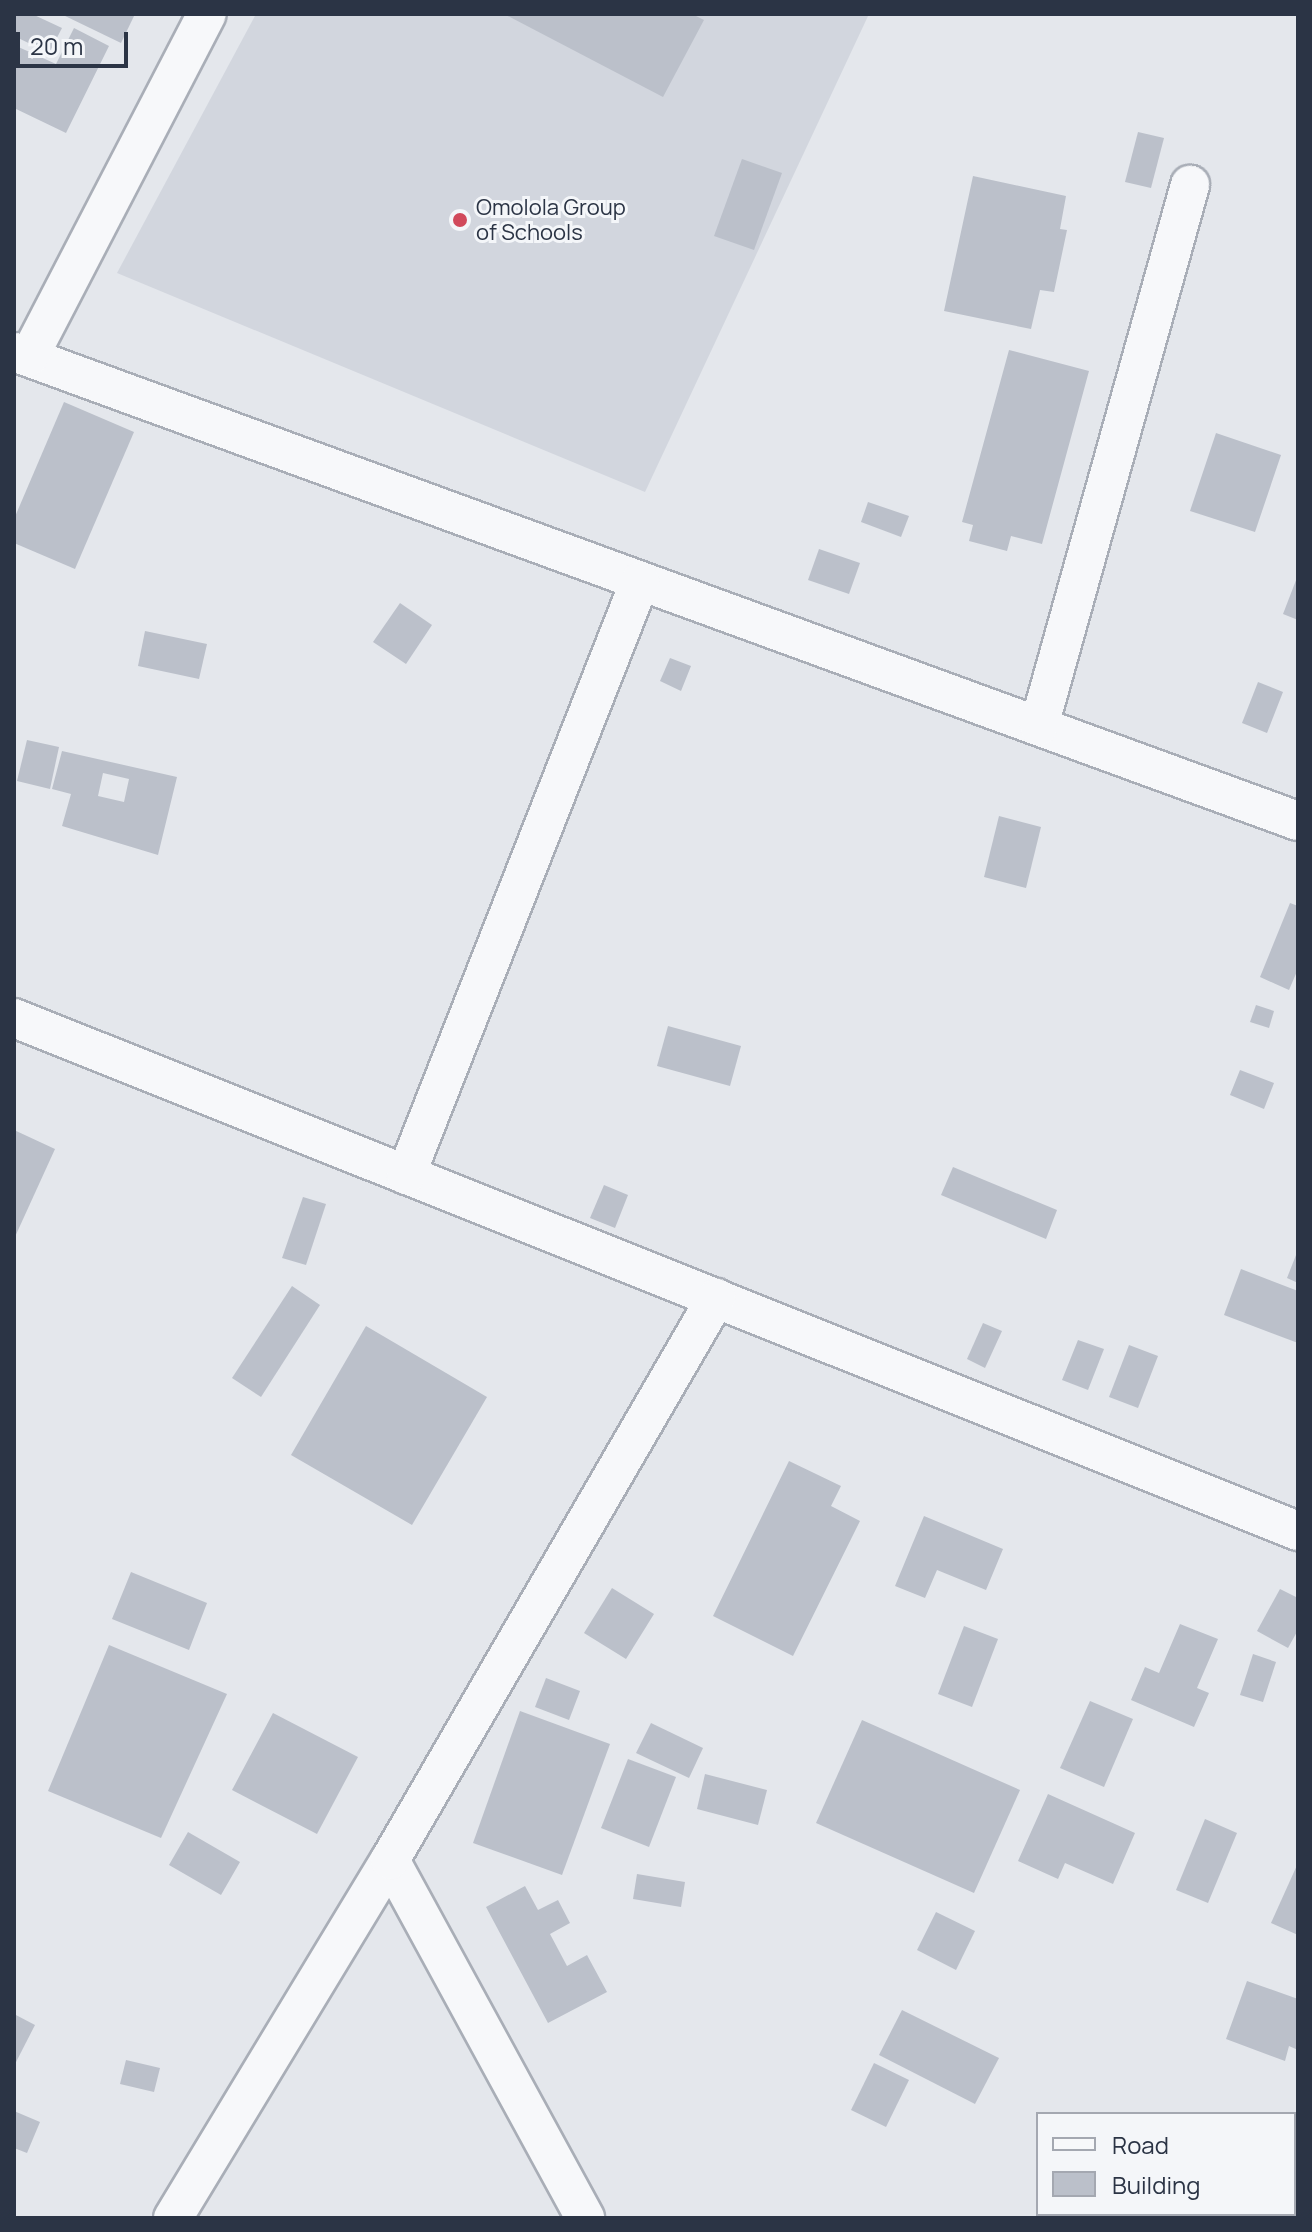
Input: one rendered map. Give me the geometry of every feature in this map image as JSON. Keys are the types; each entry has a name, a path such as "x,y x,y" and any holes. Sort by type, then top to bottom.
{"street":[{"path":"207,14 22,355 1298,821"},
{"path":"1039,726 1190,185"},
{"path":"406,1175 640,581"},
{"path":"14,1018 1298,1531"},
{"path":"173,2218 390,1860 716,1298"},
{"path":"390,1860 585,2218"}],"shaded area":[{"name":"Omolola Group of Schools","path":"256,14 869,14 645,492 117,273"}],"building":[{"path":"14,14 32,14 62,28 49,53 14,36"},
{"path":"61,14 135,14 121,43"},
{"path":"504,14 692,14 704,20 663,97"},
{"path":"74,28 109,46 66,133 14,108 14,45 56,64"},
{"path":"1138,132 1164,138 1151,188 1125,182"},
{"path":"742,159 782,173 754,250 714,236"},
{"path":"973,176 1066,196 1060,229 1067,230 1054,292 1040,290 1031,329 944,311"},
{"path":"1009,350 1089,371 1042,544 1011,536 1007,551 969,541 973,525 962,522"},
{"path":"64,402 134,432 75,569 14,543 14,519"},
{"path":"1216,433 1281,455 1255,532 1190,511"},
{"path":"868,502 909,516 901,537 861,522"},
{"path":"819,549 860,563 849,594 808,580"},
{"path":"1298,575 1298,620 1283,614"},
{"path":"400,603 432,625 406,664 373,642"},
{"path":"145,631 207,644 199,679 138,666"},
{"path":"670,658 691,666 681,691 660,681"},
{"path":"1258,682 1283,692 1267,733 1242,723"},
{"path":"27,740 59,747 50,789 17,781"},
{"path":"62,751 177,777 158,855 62,826 71,794 52,789","holes":["103,773 129,779 124,802 98,796"]},
{"path":"999,816 1041,827 1026,888 984,877"},
{"path":"1290,903 1298,906 1298,969 1289,990 1260,977"},
{"path":"1256,1005 1274,1011 1269,1028 1250,1022"},
{"path":"668,1026 741,1046 730,1086 657,1066"},
{"path":"1240,1070 1274,1083 1264,1109 1230,1095"},
{"path":"14,1130 55,1149 14,1239"},
{"path":"953,1167 1057,1210 1046,1239 941,1195"},
{"path":"604,1185 628,1195 615,1228 590,1218"},
{"path":"303,1197 326,1204 306,1265 282,1258"},
{"path":"1298,1250 1298,1283 1287,1278"},
{"path":"1241,1269 1298,1291 1298,1343 1224,1315"},
{"path":"292,1286 320,1305 261,1397 232,1378"},
{"path":"983,1323 1002,1331 985,1368 967,1359"},
{"path":"366,1326 487,1397 412,1525 291,1455"},
{"path":"1078,1340 1104,1349 1088,1390 1062,1380"},
{"path":"1129,1345 1158,1356 1138,1408 1109,1397"},
{"path":"789,1461 841,1486 831,1506 860,1521 793,1656 713,1616"},
{"path":"924,1516 1003,1549 986,1590 937,1570 925,1598 895,1586"},
{"path":"131,1572 207,1603 189,1650 112,1619"},
{"path":"612,1588 654,1614 626,1659 584,1633"},
{"path":"1280,1589 1298,1598 1298,1630 1288,1648 1257,1631"},
{"path":"1180,1624 1218,1639 1197,1688 1209,1693 1194,1727 1131,1700 1145,1667 1159,1673"},
{"path":"964,1626 998,1639 972,1707 938,1694"},
{"path":"109,1645 227,1694 161,1838 48,1791"},
{"path":"1253,1654 1276,1662 1263,1702 1240,1695"},
{"path":"546,1678 580,1691 569,1720 535,1707"},
{"path":"1090,1701 1133,1719 1104,1787 1060,1768"},
{"path":"520,1711 610,1744 562,1875 473,1843"},
{"path":"273,1713 358,1757 317,1834 232,1790"},
{"path":"862,1720 1020,1790 974,1893 816,1823"},
{"path":"651,1723 703,1748 689,1778 636,1753"},
{"path":"628,1759 676,1777 649,1847 601,1828"},
{"path":"705,1774 767,1790 758,1825 697,1809"},
{"path":"1048,1794 1135,1833 1113,1884 1065,1863 1058,1879 1018,1861"},
{"path":"1205,1819 1237,1833 1208,1903 1176,1890"},
{"path":"188,1832 240,1862 221,1895 169,1865"},
{"path":"1298,1863 1298,1935 1271,1923"},
{"path":"637,1874 685,1882 681,1907 633,1899"},
{"path":"525,1886 538,1910 558,1900 570,1923 550,1934 567,1966 587,1955 607,1992 548,2023 486,1907"},
{"path":"936,1912 975,1931 956,1970 917,1950"},
{"path":"1247,1981 1298,1999 1298,2050 1289,2046 1285,2061 1226,2039"},
{"path":"902,2010 999,2058 975,2104 879,2055"},
{"path":"14,2014 35,2025 14,2066"},
{"path":"126,2060 160,2068 154,2092 120,2084"},
{"path":"874,2063 909,2080 886,2127 851,2110"},
{"path":"14,2111 40,2122 27,2153 14,2148"}],"place":[{"name":"Omolola Group of Schools","path":"460,220"}]}
